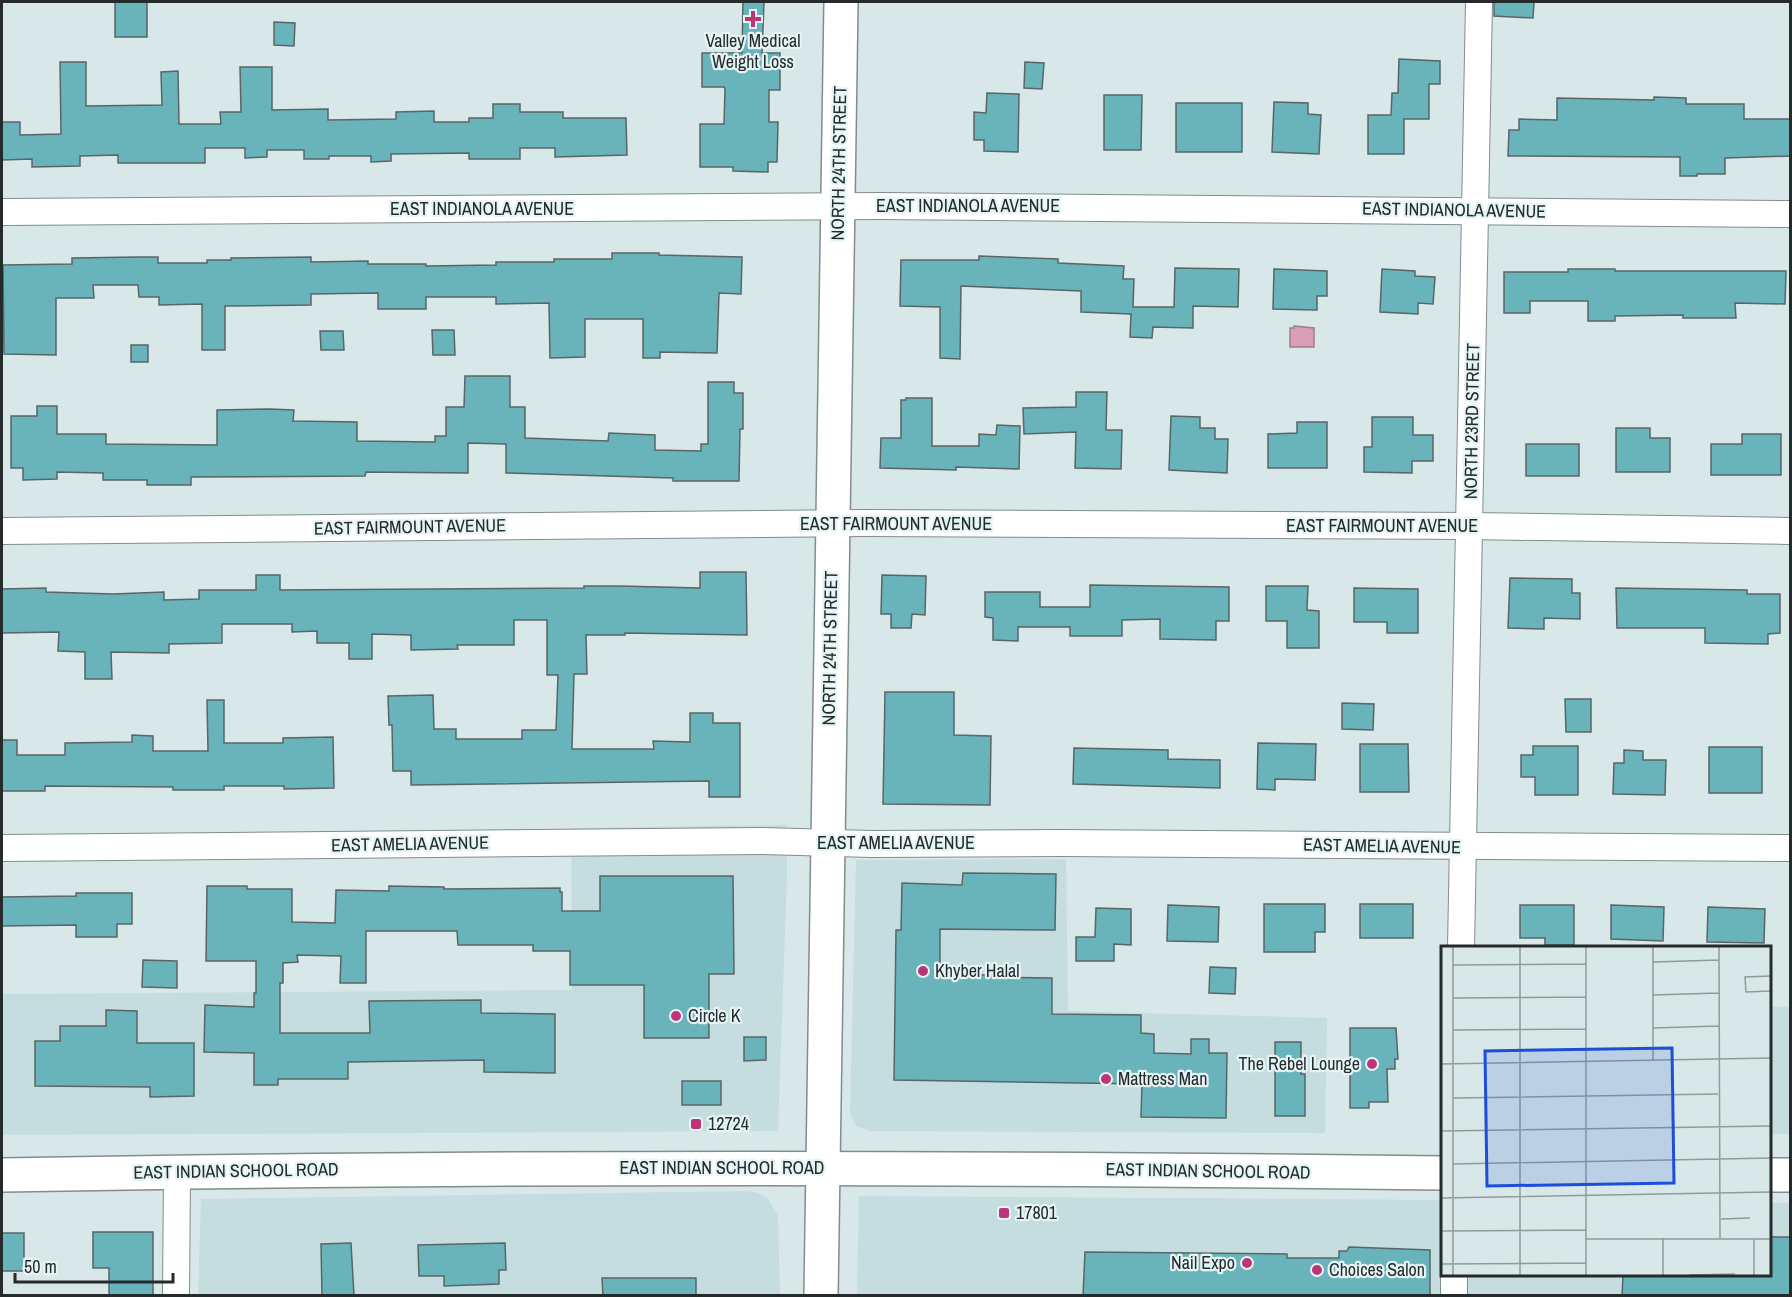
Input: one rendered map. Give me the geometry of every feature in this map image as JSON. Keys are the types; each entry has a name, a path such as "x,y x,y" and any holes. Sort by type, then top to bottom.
{"main road":[{"name":"NORTH 24TH STREET","path":"821,1296 841,2"},
{"name":"EAST INDIAN SCHOOL ROAD","path":"2,1174 822,1168 1441,1173"},
{"path":"1771,1175 1791,1175"}],"street":[{"name":"NORTH 23RD STREET","path":"1461,946 1479,2"},
{"name":"EAST INDIANOLA AVENUE","path":"2,212 838,206 1791,214"},
{"name":"EAST FAIRMOUNT AVENUE","path":"2,531 832,524 1470,526 1791,531"},
{"name":"EAST AMELIA AVENUE","path":"2,848 749,841 1791,848"},
{"path":"176,1296 177,1171"},
{"path":"1454,1276 1454,1296"}],"shaded area":[{"path":"1294,326 1314,328 1314,347 1290,347 1290,328"},
{"path":"787,825 778,1131 2,1135 2,994 572,990 571,828"},
{"path":"1066,859 1068,1011 1327,1018 1325,1133 869,1131 856,1126 850,1113 856,860"},
{"path":"1771,1007 1790,1007 1790,1134 1771,1134"},
{"path":"747,1191 758,1193 768,1199 778,1216 780,1295 198,1296 201,1199"},
{"path":"859,1196 1441,1200 1441,1276 1771,1276 1771,1203 1790,1203 1790,1295 857,1296"}],"building":[{"path":"115,2 147,2 147,37 115,37"},
{"path":"743,2 764,2 762,53 780,53 780,90 769,90 769,122 778,122 777,162 768,162 768,172 733,171 733,167 700,167 700,124 724,124 725,89 724,87 702,87 702,53 742,53"},
{"path":"1494,2 1534,2 1533,18 1494,16"},
{"path":"274,22 295,23 294,46 274,45"},
{"path":"1399,59 1440,61 1440,84 1429,84 1429,119 1404,119 1404,154 1368,154 1368,115 1391,115 1392,93 1398,93"},
{"path":"60,62 86,62 86,106 162,105 161,72 178,71 179,124 221,124 220,112 241,112 240,67 272,67 272,110 328,109 328,120 396,119 396,112 434,111 434,122 469,122 469,118 493,118 493,104 520,104 520,112 563,112 563,118 626,118 627,155 555,157 555,148 520,148 520,159 469,159 469,153 391,154 391,161 371,162 371,156 329,156 329,159 304,159 304,150 267,150 267,157 245,158 245,148 205,148 205,163 118,163 118,155 80,156 80,166 32,167 32,159 2,160 2,122 20,122 20,135 61,134"},
{"path":"1025,62 1044,63 1042,89 1024,88"},
{"path":"987,93 1019,94 1018,152 984,151 984,140 974,140 974,112 986,113"},
{"path":"1104,95 1142,95 1141,150 1104,150"},
{"path":"1654,97 1686,98 1686,104 1744,104 1744,119 1791,119 1791,156 1725,158 1725,174 1680,176 1680,157 1508,156 1509,130 1519,130 1519,119 1557,120 1557,98 1654,100"},
{"path":"1274,102 1308,103 1308,114 1321,115 1319,154 1272,152"},
{"path":"1176,103 1242,103 1242,152 1176,152"},
{"path":"612,253 742,257 741,294 719,293 717,353 660,352 660,358 643,358 643,319 585,319 585,357 550,358 549,303 496,304 496,297 426,297 426,309 378,309 378,293 311,294 311,305 225,306 225,350 202,350 202,304 159,305 159,297 139,297 138,285 93,285 94,298 56,298 56,355 4,354 3,265 72,264 72,258 158,257 158,263 207,263 207,260 231,260 231,258 311,257 311,262 368,261 368,264 426,264 426,266 496,265 496,262 554,262 554,259 612,259"},
{"path":"979,256 1058,259 1058,263 1124,266 1123,279 1134,279 1133,307 1174,307 1175,268 1239,269 1238,307 1193,306 1193,328 1153,327 1152,338 1130,337 1131,314 1081,312 1081,291 961,286 960,359 940,358 940,307 900,306 901,260 979,260"},
{"path":"1274,269 1327,271 1327,296 1317,296 1317,310 1273,309"},
{"path":"1382,269 1415,271 1415,276 1435,277 1433,304 1418,303 1418,314 1380,312"},
{"path":"1568,269 1786,271 1785,304 1735,303 1736,318 1683,318 1683,315 1615,316 1615,321 1588,321 1588,301 1530,301 1530,313 1504,313 1504,272 1568,272"},
{"path":"432,330 454,330 455,355 433,355"},
{"path":"320,331 343,331 344,350 321,350"},
{"path":"131,345 148,345 148,362 131,362"},
{"path":"465,376 510,376 510,407 525,407 525,438 608,441 609,433 655,435 655,450 701,451 701,444 708,444 708,382 734,382 734,393 743,393 739,481 673,481 673,478 506,473 506,444 468,443 468,473 366,472 365,476 191,477 191,485 147,485 147,480 103,480 103,473 57,472 57,479 23,480 23,468 11,468 11,416 37,416 37,406 57,406 57,434 106,434 106,444 217,445 217,410 270,409 294,410 293,421 357,422 357,441 435,442 435,436 446,436 446,407 464,407"},
{"path":"1076,392 1107,392 1106,430 1122,430 1121,469 1075,468 1076,432 1024,434 1023,408 1076,407"},
{"path":"906,398 932,398 932,446 979,446 979,434 996,435 997,425 1020,426 1019,469 880,468 881,438 901,438 901,400 906,400"},
{"path":"1171,416 1200,417 1200,428 1215,428 1215,439 1228,439 1227,473 1169,470"},
{"path":"1372,417 1413,417 1413,435 1433,435 1433,461 1412,461 1412,473 1364,472 1364,447 1372,447"},
{"path":"1297,422 1327,422 1327,468 1268,468 1268,434 1297,433"},
{"path":"1616,428 1650,428 1650,438 1670,438 1670,472 1616,472"},
{"path":"1742,434 1781,434 1781,475 1711,475 1711,444 1742,444"},
{"path":"1526,444 1579,444 1579,476 1526,476"},
{"path":"700,572 746,572 747,635 625,633 625,635 586,635 587,674 574,674 572,749 654,749 653,741 690,742 690,713 713,713 713,723 740,723 740,797 709,797 709,781 411,785 411,771 393,771 392,725 389,725 388,696 433,695 434,729 456,729 456,739 522,739 522,730 556,730 558,675 547,675 547,620 514,620 514,645 457,645 458,649 411,650 411,635 372,634 372,659 349,659 349,643 317,643 317,631 292,632 292,624 222,624 222,643 169,644 169,653 111,652 112,679 85,679 85,652 58,651 59,632 2,633 2,589 46,588 46,592 113,594 164,592 164,600 199,599 199,590 256,590 256,575 280,575 280,590 584,588 584,586 700,588"},
{"path":"882,575 926,576 925,615 912,614 911,628 891,628 891,614 881,614"},
{"path":"1510,578 1572,579 1572,593 1580,593 1580,619 1544,618 1544,629 1508,628"},
{"path":"1090,585 1229,587 1229,621 1216,621 1216,640 1160,639 1160,619 1122,620 1122,636 1070,636 1070,627 1018,627 1018,641 993,640 993,618 985,617 985,592 1040,592 1040,607 1090,607"},
{"path":"1266,586 1308,586 1307,610 1319,611 1319,648 1287,648 1287,621 1266,621"},
{"path":"1354,588 1418,589 1418,633 1387,633 1387,622 1354,622"},
{"path":"1616,588 1747,590 1747,594 1780,594 1780,633 1768,634 1768,644 1705,643 1705,628 1617,628"},
{"path":"885,692 954,692 954,735 991,736 990,805 883,804"},
{"path":"1565,699 1591,699 1591,732 1566,732"},
{"path":"207,700 224,700 224,743 283,743 283,738 333,737 334,788 284,789 284,786 224,786 224,790 173,790 173,787 45,786 45,791 2,791 2,740 17,740 17,755 65,755 65,743 132,742 132,735 153,736 153,751 208,751"},
{"path":"1342,703 1374,704 1373,730 1342,729"},
{"path":"1258,743 1316,744 1315,780 1275,779 1275,790 1257,789"},
{"path":"1360,744 1408,744 1409,792 1360,792"},
{"path":"1533,746 1578,746 1578,795 1535,795 1535,777 1521,777 1521,755 1533,755"},
{"path":"1709,747 1762,747 1762,793 1709,793"},
{"path":"1074,748 1168,750 1168,759 1220,760 1220,788 1073,784"},
{"path":"1624,750 1643,751 1643,760 1666,760 1665,795 1613,794 1614,763 1624,763"},
{"path":"963,873 1056,874 1055,930 940,929 940,974 1052,978 1052,1014 1141,1015 1141,1033 1154,1034 1154,1053 1191,1054 1191,1039 1209,1039 1209,1053 1227,1053 1226,1118 1141,1117 1142,1084 894,1080 896,930 901,930 902,883 962,885"},
{"path":"600,876 733,876 734,974 709,974 709,1038 644,1038 644,985 570,985 570,951 533,951 533,945 458,945 457,931 366,931 366,983 340,983 341,956 297,955 298,962 283,963 283,983 280,983 280,1033 370,1033 369,1001 481,1000 481,1013 555,1014 555,1073 484,1072 484,1060 348,1062 348,1079 278,1079 278,1085 254,1085 254,1053 204,1052 205,1005 254,1007 254,993 256,993 256,961 206,961 207,886 292,889 292,922 335,923 336,890 389,891 389,886 444,887 444,889 560,888 562,911 600,911"},
{"path":"76,893 132,893 132,924 117,924 117,937 76,937 76,925 2,926 2,897 76,896"},
{"path":"1264,904 1325,904 1325,932 1315,932 1315,952 1264,952"},
{"path":"1360,904 1413,904 1413,938 1360,938"},
{"path":"1168,905 1219,907 1218,942 1167,941"},
{"path":"1520,905 1574,905 1574,945 1545,945 1545,938 1520,938"},
{"path":"1611,905 1664,907 1663,941 1611,939"},
{"path":"1708,907 1765,909 1764,943 1707,942"},
{"path":"1096,908 1131,909 1131,945 1114,944 1114,961 1076,961 1076,937 1095,937"},
{"path":"143,960 177,961 177,988 142,987"},
{"path":"1210,967 1236,968 1235,994 1209,993"},
{"path":"106,1010 137,1011 137,1043 194,1043 194,1096 150,1097 150,1087 35,1086 35,1041 60,1041 60,1026 106,1026"},
{"name":"The Rebel Lounge","path":"1350,1028 1396,1028 1398,1059 1395,1059 1395,1069 1387,1069 1388,1102 1369,1102 1369,1108 1350,1108"},
{"path":"744,1037 766,1037 766,1060 744,1061"},
{"path":"1275,1042 1301,1042 1301,1074 1305,1074 1305,1116 1275,1116"},
{"path":"682,1081 721,1081 721,1105 682,1105"},
{"path":"93,1232 153,1232 153,1296 109,1296 109,1268 93,1268"},
{"path":"2,1233 24,1233 24,1271 2,1271"},
{"path":"1771,1237 1791,1237 1791,1296 1622,1296 1623,1276 1771,1276"},
{"path":"351,1243 354,1296 322,1296 321,1244"},
{"path":"505,1243 506,1270 499,1270 499,1284 444,1286 444,1276 419,1276 418,1245"},
{"path":"1349,1247 1430,1250 1430,1296 1083,1296 1085,1252 1287,1254 1287,1258 1339,1258 1339,1251 1347,1251"},
{"path":"602,1278 696,1278 696,1296 603,1296"}],"place":[{"name":"Valley Medical Weight Loss","path":"753,19"},
{"name":"Khyber Halal","path":"923,971"},
{"name":"Circle K","path":"676,1016"},
{"name":"The Rebel Lounge","path":"1372,1064"},
{"name":"Mattress Man","path":"1106,1079"},
{"name":"12724","path":"696,1124"},
{"name":"17801","path":"1004,1213"},
{"name":"Nail Expo","path":"1247,1263"},
{"name":"Choices Salon","path":"1317,1270"}]}
